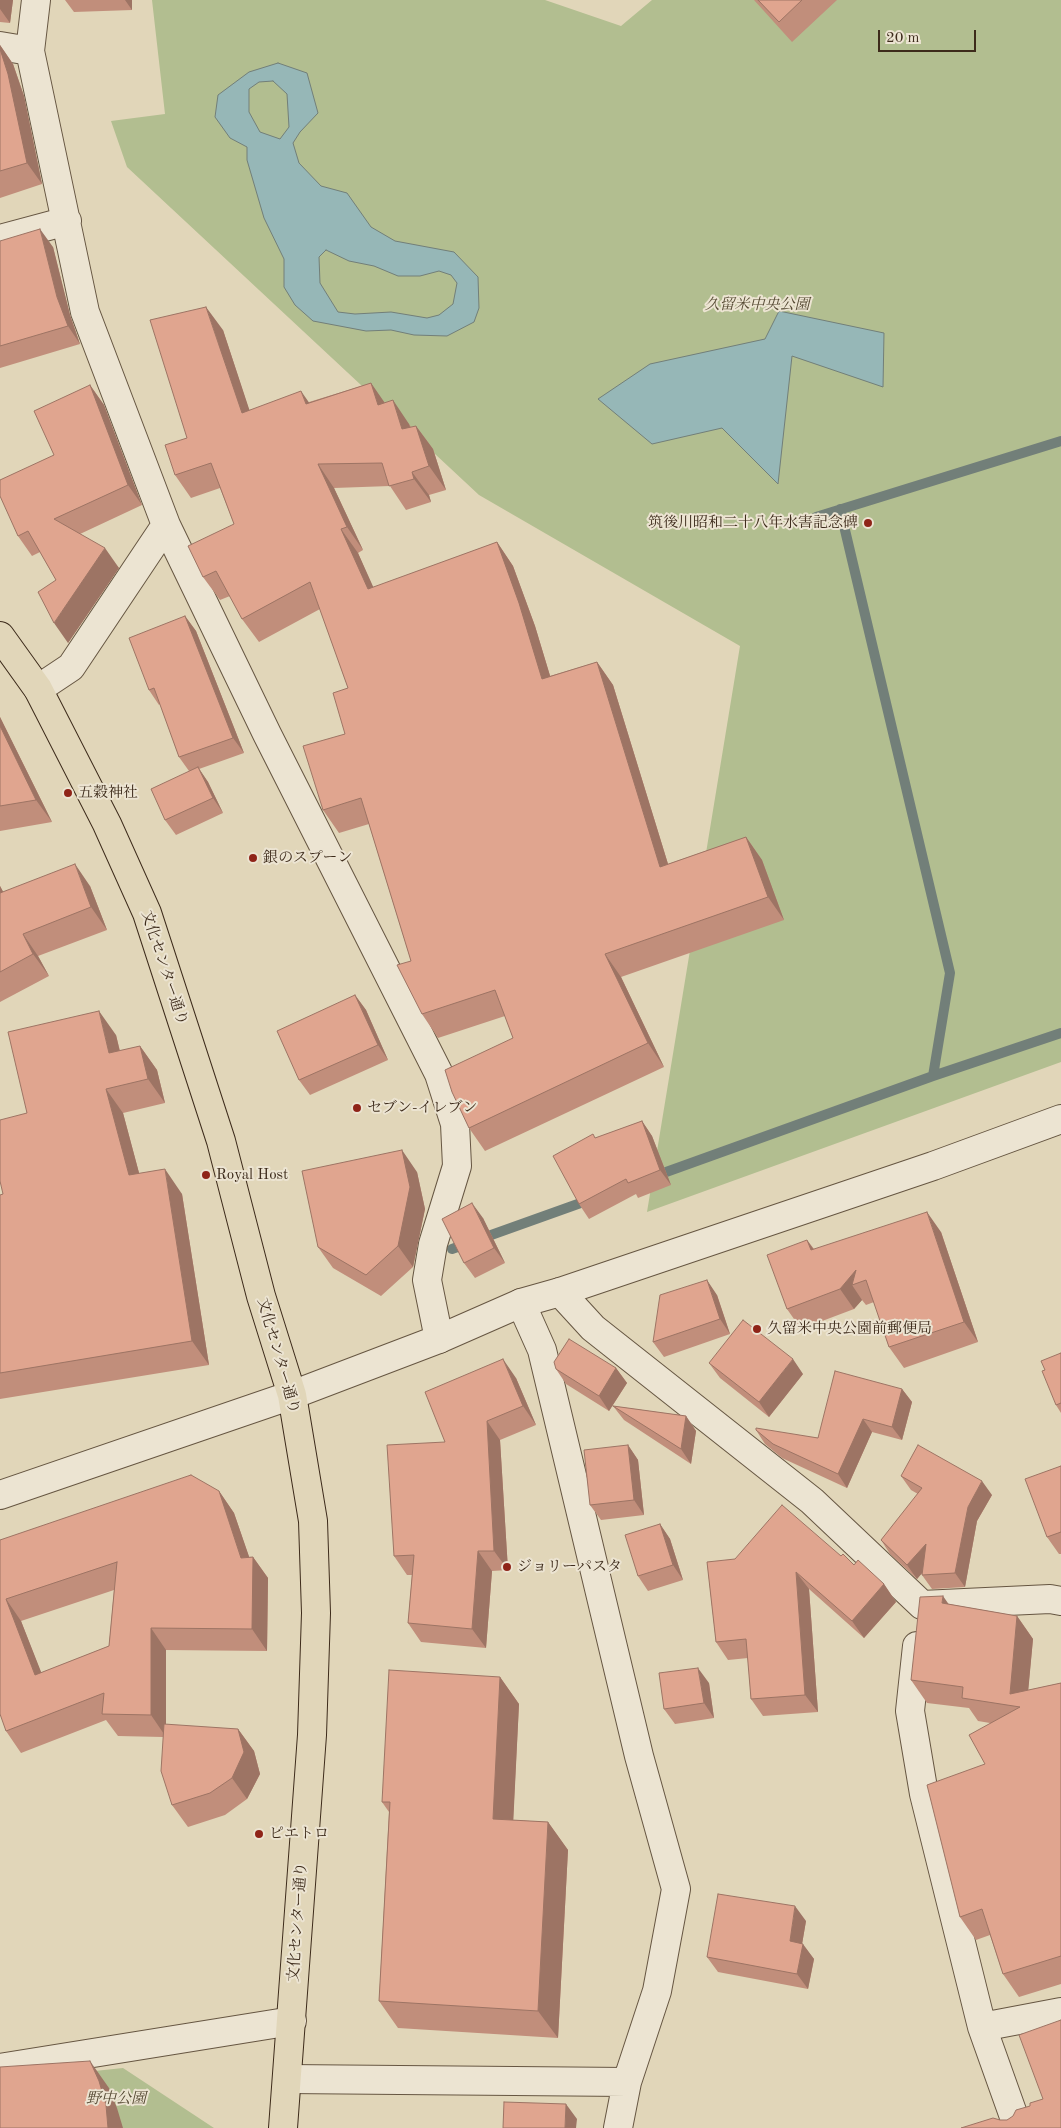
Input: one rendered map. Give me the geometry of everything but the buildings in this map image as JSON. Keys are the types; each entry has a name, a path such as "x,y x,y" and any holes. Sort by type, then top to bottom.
{"highway":[{"name":"文化センター通り","path":"0,636 38,689 106,824 147,913 221,1142 261,1296 292,1395 313,1521 316,1613 312,1735 283,2128"}],"street":[{"path":"36,0 30,52 85,312 166,525 267,734 439,1074 455,1124 457,1166 433,1244 427,1280 439,1339"},
{"path":"0,46 30,52"},
{"path":"0,239 67,221"},
{"path":"38,689 70,667 166,525"},
{"path":"0,1495 292,1395 439,1339 521,1303 560,1292 933,1166 1061,1119"},
{"path":"560,1292 593,1328 812,1501 922,1605 1057,1593"},
{"path":"521,1303 542,1350 639,1756 676,1889 657,1991 626,2082 618,2128"},
{"path":"922,1605 910,1711 924,1794 982,2027 1018,2128"},
{"path":"982,2027 1061,2012"},
{"path":"0,2068 292,2021"},
{"path":"287,2079 626,2082"}],"green space":[{"name":"久留米中央公園","path":"152,0 545,0 621,26 652,0 1061,0 1061,1062 647,1212 740,646 479,495 127,167 111,121 165,114"},
{"name":"野中公園","path":"123,2068 214,2128 0,2128 0,2081"}],"water":[{"path":"278,63 307,73 318,113 300,132 293,143 299,163 321,186 347,193 371,227 395,241 454,252 478,277 479,308 474,322 447,336 414,335 391,330 366,331 313,321 295,305 284,287 284,259 264,218 247,160 247,147 230,138 215,117 218,95 249,72","holes":["273,81 287,94 289,127 280,139 260,132 249,112 249,89 259,82","326,250 349,261 374,266 398,276 420,276 439,271 451,275 457,283 453,304 439,315 427,318 391,312 355,314 338,312 320,283 319,257"]},
{"path":"779,311 884,333 883,387 792,356 778,484 722,428 652,444 598,399 650,364 765,339"}],"waterway":[{"path":"816,517 1061,441"},
{"path":"840,509 950,973 933,1076"},
{"path":"655,1176 933,1076 1061,1033"},
{"path":"452,1249 589,1200"}],"place":[{"name":"筑後川昭和二十八年水害記念碑","path":"868,523"},
{"name":"五穀神社","path":"68,793"},
{"name":"銀のスプーン","path":"253,858"},
{"name":"セブン-イレブン","path":"357,1108"},
{"name":"Royal Host","path":"206,1175"},
{"name":"久留米中央公園前郵便局","path":"757,1329"},
{"name":"ジョリーパスタ","path":"507,1567"},
{"name":"ピエトロ","path":"259,1834"}]}
